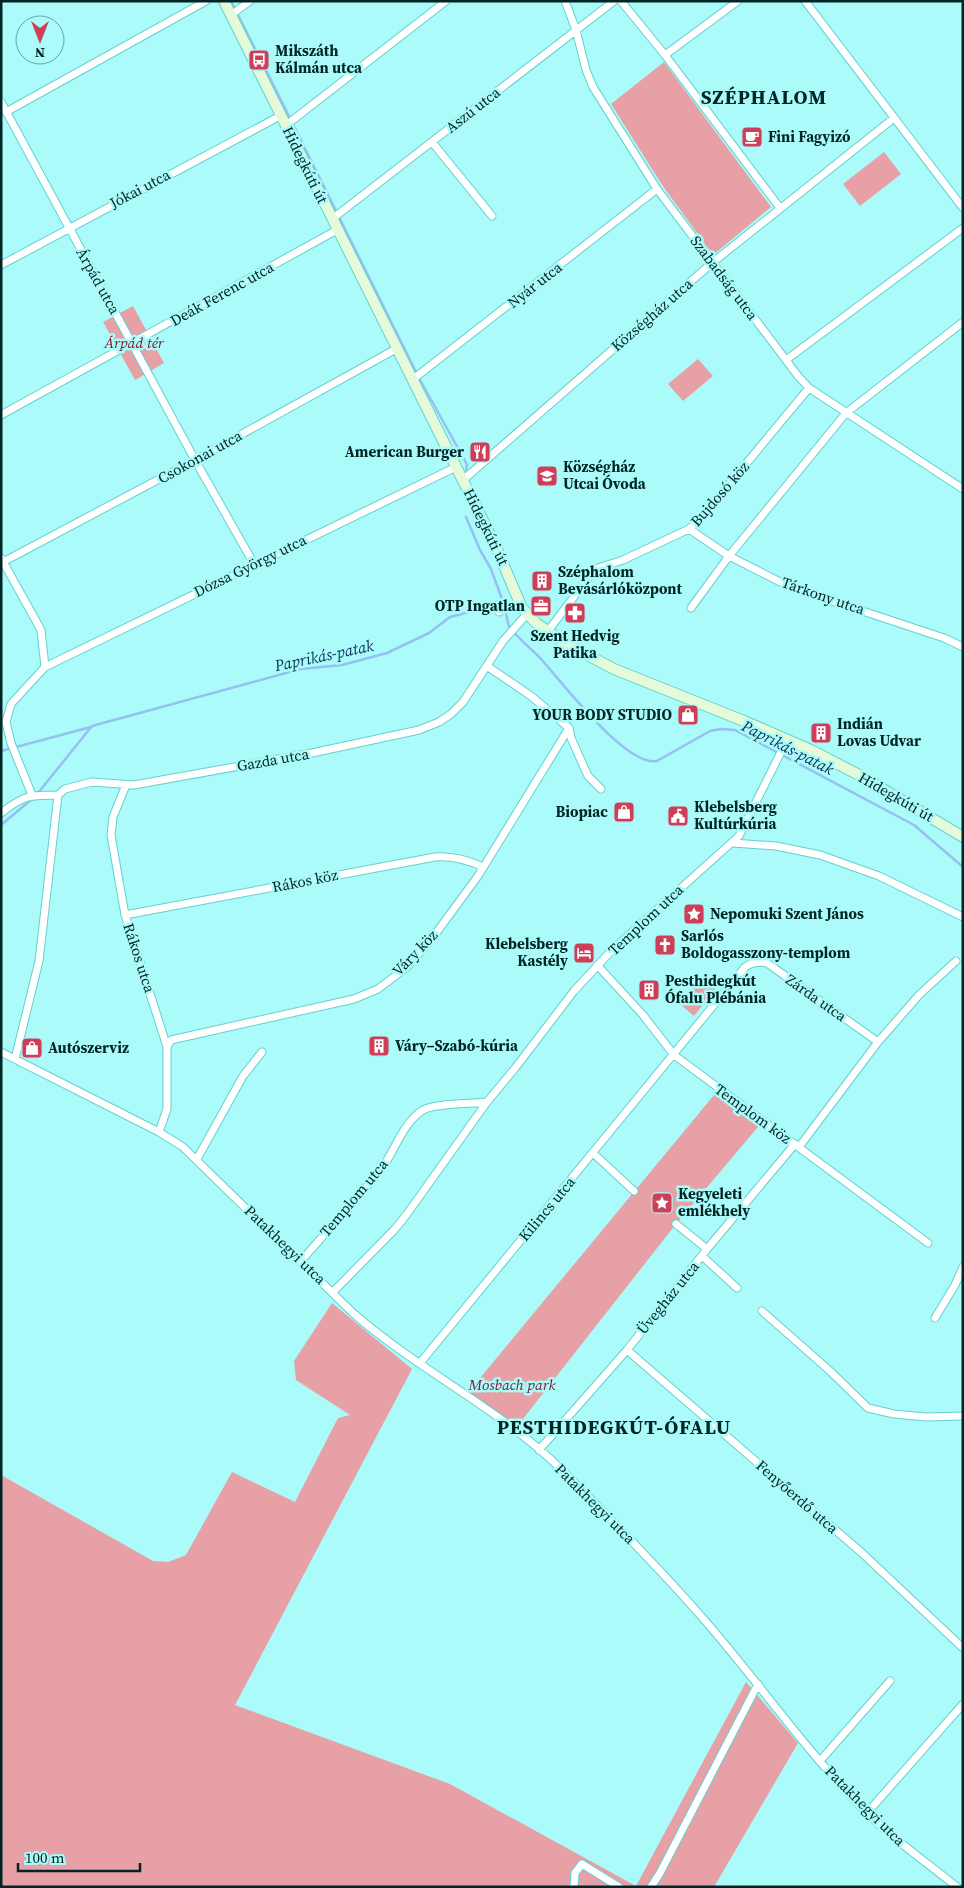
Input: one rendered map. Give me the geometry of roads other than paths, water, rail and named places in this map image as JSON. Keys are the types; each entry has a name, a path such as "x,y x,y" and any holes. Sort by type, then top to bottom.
{"main road":[{"name":"Hidegkúti út","path":"224,1 234,13 280,116 289,124 335,217 337,230 396,349 416,377 456,467 505,566 519,602 527,614 581,653 861,776 963,837"}],"street":[{"path":"6,112 206,1"},
{"path":"234,13 250,1"},
{"path":"289,124 446,1"},
{"name":"Szabadság utca","path":"565,1 593,87 658,189 786,360 809,388 846,414 962,486"},
{"name":"Aszú utca","path":"335,217 614,1"},
{"path":"621,1 665,55 780,208"},
{"path":"665,55 738,1"},
{"path":"805,1 963,208"},
{"name":"Árpád utca","path":"1,102 195,460 254,564"},
{"name":"Jókai utca","path":"1,264 280,116"},
{"name":"Községház utca","path":"463,480 712,263 894,118"},
{"path":"432,142 492,216"},
{"name":"Nyár utca","path":"416,377 658,189"},
{"path":"786,360 963,228"},
{"name":"Deák Ferenc utca","path":"1,415 337,230"},
{"path":"691,608 730,556 846,414 963,322"},
{"name":"Csokonai utca","path":"2,560 195,460 396,349"},
{"name":"Bujdosó köz","path":"548,631 595,569 623,560 690,529 809,388"},
{"name":"Dózsa György utca","path":"45,667 456,467"},
{"name":"Tárkony utca","path":"690,529 730,556 790,587 950,640 963,647"},
{"path":"2,560 41,630 45,667 11,704 6,722 11,743 32,795"},
{"name":"Gazda utca","path":"1,814 20,799 32,795 58,795 70,787 92,782 134,785 312,754 419,730 451,714 463,702 508,634 527,614"},
{"path":"487,666 531,696 569,728 571,738 588,776 601,789"},
{"name":"Váry köz","path":"167,1047 171,1040 354,998 378,989 407,967 431,940 483,867 569,728"},
{"name":"Templom utca","path":"301,1261 380,1171 413,1119 432,1106 487,1102 574,991 597,965 733,843 739,836 786,743"},
{"name":"Rákos utca","path":"126,785 110,826 125,915 167,1047 167,1109 159,1132"},
{"path":"15,1059 39,961 58,795"},
{"path":"733,843 776,846 820,855 879,876 963,918"},
{"name":"Rákos köz","path":"125,915 435,857 446,856 461,859 483,867"},
{"name":"Üvegház utca","path":"540,1450 627,1350 707,1249 797,1146 878,1042 919,995 956,961"},
{"name":"Zárda utca","path":"674,1055 745,967 751,963 760,962 767,963 878,1042"},
{"name":"Templom köz","path":"597,965 643,1015 674,1055 928,1243"},
{"name":"Patakhegyi utca","path":"1,1052 159,1132 183,1147 378,1335 515,1430 540,1450 652,1561 702,1617 820,1761 867,1813 891,1835 957,1887"},
{"path":"197,1159 243,1076 262,1052"},
{"name":"Kilincs utca","path":"420,1363 674,1055"},
{"path":"333,1292 395,1229 487,1102"},
{"path":"593,1153 634,1191"},
{"path":"676,1224 707,1249"},
{"path":"702,1256 737,1288"},
{"path":"935,1318 955,1285 963,1267"},
{"path":"762,1311 830,1371 868,1408 894,1414 963,1416"},
{"name":"Fenyőerdő utca","path":"627,1350 862,1552 963,1648"},
{"path":"820,1761 890,1681"},
{"path":"651,1887 758,1684"},
{"path":"867,1813 963,1704"},
{"path":"574,1887 575,1873 582,1864 619,1887"}],"waterway":[{"path":"231,1 258,55"},
{"path":"266,70 419,378 467,465 466,470"},
{"path":"466,517 480,550 491,569 505,607"},
{"name":"Paprikás-patak","path":"38,793 92,726 301,669 342,665 387,653 429,633 450,617 477,610 505,607 508,624 511,629 541,659 578,703 629,751 644,759 657,761 710,731 721,729 735,730 914,825 963,867"},
{"path":"1,751 91,727"},
{"name":"Paprikás-patak","path":"1,825 32,799"}],"place":[{"name":"Mikszáth Kálmán utca","path":"259,60"},
{"name":"Fini Fagyizó","path":"752,137"},
{"name":"American Burger","path":"480,452"},
{"name":"Községház Utcai Óvoda","path":"547,476"},
{"name":"Széphalom Bevásárlóközpont","path":"542,581"},
{"name":"OTP Ingatlan","path":"541,606"},
{"name":"Szent Hedvig Patika","path":"575,613"},
{"name":"YOUR BODY STUDIO","path":"688,715"},
{"name":"Indián Lovas Udvar","path":"821,733"},
{"name":"Biopiac","path":"624,812"},
{"name":"Klebelsberg Kultúrkúria","path":"678,816"},
{"name":"Nepomuki Szent János","path":"694,914"},
{"name":"Sarlós Boldogasszony-templom","path":"665,945"},
{"name":"Klebelsberg Kastély","path":"584,953"},
{"name":"Pesthidegkút Ófalu Plébánia","path":"649,990"},
{"name":"Váry–Szabó-kúria","path":"379,1046"},
{"name":"Autószerviz","path":"32,1048"},
{"name":"Kegyeleti emlékhely","path":"662,1203"}],"district":[{"name":"SZÉPHALOM","path":"764,97"},
{"name":"PESTHIDEGKÚT-ÓFALU","path":"614,1427"}],"park label":[{"name":"Árpád tér","path":"134,343"},
{"name":"Mosbach park","path":"512,1385"}]}
